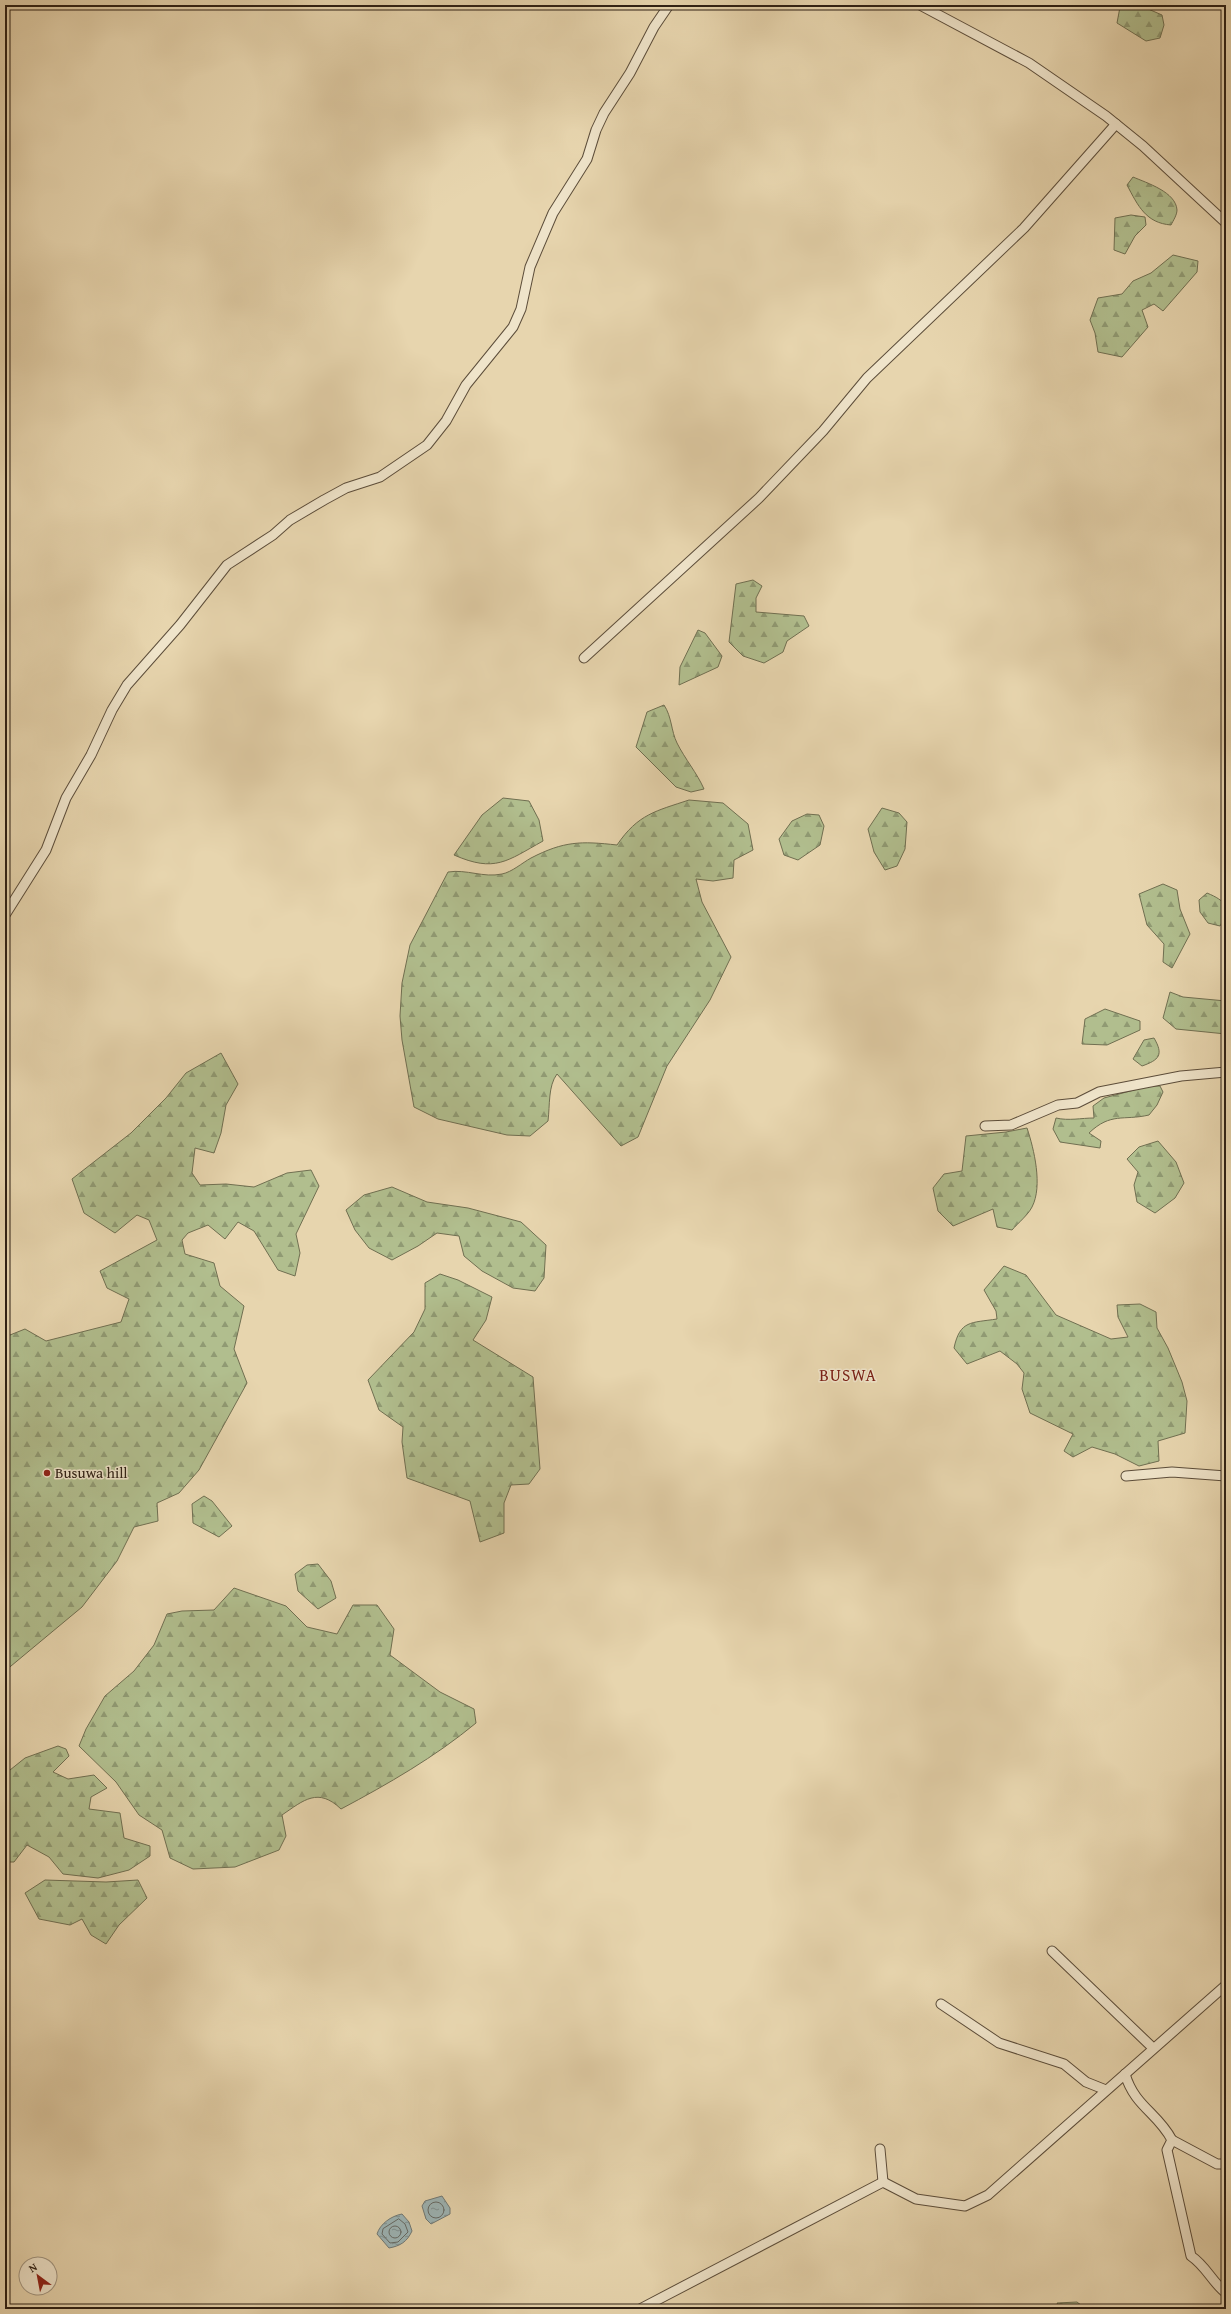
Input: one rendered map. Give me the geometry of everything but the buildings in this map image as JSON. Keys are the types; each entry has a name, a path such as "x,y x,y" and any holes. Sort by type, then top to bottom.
{"street":[{"path":"5,915 46,850 66,798 91,755 112,710 127,685 180,624 227,565 273,535 290,520 324,500 346,488 380,477 426,445 446,421 466,385 513,326 521,309 530,267 553,213 587,159 596,130 604,113 630,73 654,27 669,5"},
{"path":"920,5 1029,63 1116,124 1225,220"},
{"path":"584,658 759,498 823,431 866,378 1024,228 1116,124"},
{"path":"985,1126 1011,1125 1058,1105 1077,1103 1099,1092 1181,1076 1226,1072"},
{"path":"1126,1476 1172,1472 1226,1476"},
{"path":"1052,1952 1153,2048"},
{"path":"883,2182 916,2199 964,2206 988,2195 1226,1985"},
{"path":"941,2004 999,2043 1064,2064 1086,2082 1106,2090"},
{"path":"1125,2074 1129,2089 1146,2111 1164,2125 1172,2140 1217,2164 1226,2164"},
{"path":"1172,2140 1167,2150 1188,2248 1191,2256 1202,2264 1215,2284 1226,2293"},
{"path":"880,2149 883,2182"},
{"path":"640,2309 883,2182"}],"green space":[{"path":"1139,5 1162,15 1164,25 1160,38 1146,41 1117,23 1120,7"},
{"path":"1133,177 1153,185 1172,198 1177,210 1176,216 1171,225 1162,224 1155,221 1139,206 1127,185"},
{"path":"1131,215 1145,217 1146,225 1135,236 1125,254 1114,250 1115,218"},
{"path":"1173,255 1198,261 1197,272 1163,311 1154,304 1142,310 1148,327 1122,357 1098,352 1095,333 1090,320 1098,298 1122,294 1133,281 1151,273"},
{"path":"753,580 762,586 756,598 756,612 804,616 809,626 787,641 783,652 764,663 743,656 729,642 736,584"},
{"path":"698,630 705,633 722,656 718,667 679,685 680,667"},
{"path":"664,705 669,714 677,743 704,789 691,792 676,787 636,747 647,712"},
{"path":"503,798 529,801 539,820 543,841 510,859 491,864 480,863 454,855 482,815"},
{"path":"689,800 723,803 748,824 753,850 734,860 733,878 713,881 696,879 702,902 731,957 710,1000 667,1066 638,1137 621,1146 557,1074 552,1084 548,1121 530,1136 507,1135 438,1119 414,1107 402,1040 400,1016 402,983 410,945 448,872 455,871 488,875 502,874 543,852 563,845 593,843 617,845 632,826 648,815"},
{"path":"882,808 899,813 907,822 905,849 897,866 885,870 874,852 868,829"},
{"path":"807,814 819,815 824,826 820,845 798,860 784,855 779,839 792,821"},
{"path":"1163,884 1177,890 1180,909 1190,934 1172,968 1163,962 1164,944 1147,925 1139,894"},
{"path":"1207,893 1219,899 1225,905 1225,914 1220,926 1208,923 1200,912 1199,900"},
{"path":"1170,992 1183,997 1226,1001 1226,1034 1176,1029 1163,1018"},
{"path":"1105,1009 1140,1021 1140,1030 1107,1045 1082,1044 1085,1019"},
{"path":"1154,1038 1159,1049 1158,1056 1156,1059 1142,1066 1133,1059 1144,1040"},
{"path":"221,1053 238,1084 226,1105 221,1133 214,1153 195,1148 192,1173 200,1185 226,1184 254,1187 287,1173 311,1170 319,1186 296,1234 300,1253 295,1276 278,1270 254,1231 238,1222 225,1239 208,1225 188,1233 182,1240 185,1254 214,1263 220,1286 244,1306 234,1349 247,1383 199,1470 179,1493 157,1503 158,1521 134,1527 117,1561 82,1607 5,1671 5,1337 25,1329 46,1341 121,1322 129,1299 107,1288 100,1271 157,1240 149,1220 137,1215 115,1233 84,1213 72,1179 131,1133 166,1098 186,1073"},
{"path":"1149,1086 1160,1086 1163,1092 1157,1105 1149,1115 1118,1118 1104,1122 1097,1126 1089,1133 1101,1141 1100,1148 1060,1142 1053,1129 1056,1118 1094,1118 1093,1106 1104,1098"},
{"path":"1027,1128 1035,1157 1037,1178 1035,1198 1028,1213 1012,1230 997,1227 993,1209 953,1226 938,1211 933,1188 944,1174 962,1171 966,1136 1006,1132"},
{"path":"1158,1141 1176,1162 1184,1183 1175,1198 1155,1213 1137,1202 1134,1185 1138,1172 1127,1159 1139,1147"},
{"path":"392,1187 427,1202 468,1208 521,1222 546,1245 544,1278 535,1291 513,1288 482,1271 464,1256 459,1236 437,1233 418,1246 392,1260 369,1248 355,1230 346,1210 364,1195"},
{"path":"1004,1266 1026,1275 1056,1315 1111,1339 1128,1337 1118,1317 1117,1305 1140,1304 1156,1312 1157,1328 1168,1348 1182,1382 1187,1401 1185,1433 1158,1441 1159,1461 1139,1466 1115,1454 1092,1447 1073,1457 1064,1451 1073,1434 1030,1413 1022,1389 1024,1373 1017,1364 1000,1351 967,1364 954,1348 960,1332 968,1324 997,1319 996,1311 984,1290"},
{"path":"440,1274 458,1280 492,1297 486,1320 473,1340 533,1377 540,1469 529,1484 511,1485 504,1503 504,1533 480,1542 470,1501 407,1478 402,1442 403,1427 379,1410 368,1380 414,1332 425,1309 425,1283"},
{"path":"204,1496 212,1501 232,1526 219,1537 193,1523 192,1504"},
{"path":"318,1564 331,1581 336,1598 318,1609 298,1591 295,1574 307,1565"},
{"path":"234,1588 286,1606 307,1627 337,1634 353,1605 377,1605 394,1629 390,1655 440,1692 474,1709 476,1723 411,1769 341,1809 333,1802 318,1797 311,1798 297,1805 282,1815 286,1836 279,1850 235,1867 193,1869 170,1858 162,1830 139,1815 116,1782 79,1746 86,1729 105,1696 134,1671 154,1645 167,1614 182,1611 214,1610"},
{"path":"58,1746 66,1749 69,1756 53,1772 68,1779 94,1775 107,1788 91,1797 89,1809 120,1813 124,1838 150,1846 150,1856 129,1870 98,1878 63,1874 49,1857 27,1845 14,1862 5,1862 5,1774 25,1758"},
{"path":"45,1880 106,1882 138,1880 147,1898 119,1925 106,1944 91,1935 82,1919 70,1925 39,1919 25,1893"},
{"path":"1077,2302 1086,2309 1060,2309 1057,2303"}],"water":[{"path":"442,2196 450,2208 450,2214 431,2224 426,2219 422,2206 425,2201"},
{"path":"402,2214 409,2222 412,2231 403,2243 389,2248 377,2234 378,2230 386,2221"}],"place":[{"name":"Busuwa hill","path":"47,1473"}],"district":[{"name":"BUSWA","path":"848,1375"}]}
